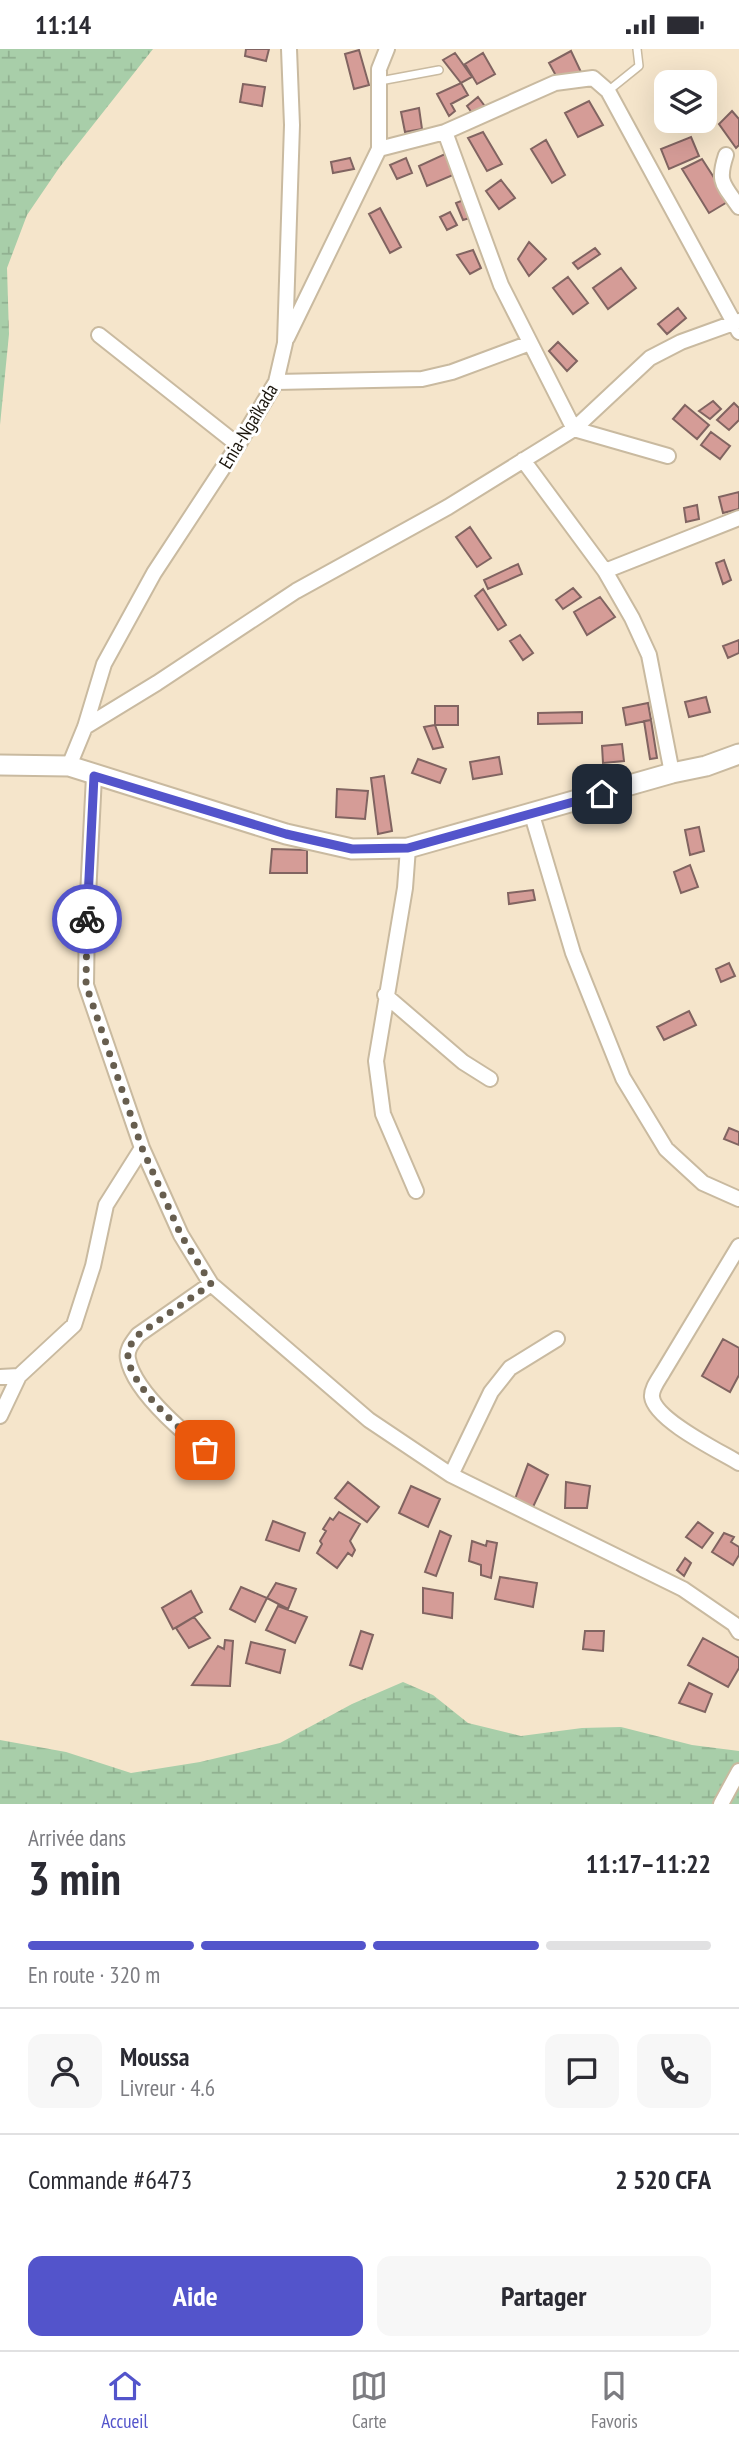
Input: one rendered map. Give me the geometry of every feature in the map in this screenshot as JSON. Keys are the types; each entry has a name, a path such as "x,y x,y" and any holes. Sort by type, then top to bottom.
{"street":[{"name":"Enia-Ngaîkada","path":"69,767 85,727 104,664 154,573 276,382 285,343 292,125 289,49"},
{"path":"285,343 379,149 379,69 387,49"},
{"path":"85,727 296,591 448,507 574,429 650,359 681,342 737,325 608,91 593,78 555,83 444,132 379,149"},
{"path":"444,132 501,285 574,429 668,456"},
{"path":"726,155 720,173 723,184 739,207"},
{"path":"99,335 238,445"},
{"path":"276,382 422,379 453,372 530,342"},
{"path":"523,460 605,571 632,618 649,655 672,773"},
{"path":"605,571 739,518"},
{"path":"0,765 69,767 286,834 352,849 408,848 532,815 672,773 706,766 739,754"},
{"path":"94,776 86,985 142,1148 181,1235 211,1284 369,1420 451,1475 683,1589 734,1624 739,1632"},
{"path":"532,815 573,953 623,1078 666,1149 703,1183 739,1199"},
{"path":"408,848 405,888 376,1061 383,1114 416,1191"},
{"path":"385,995 463,1062 490,1079"},
{"path":"0,1416 19,1376 74,1325 93,1266 106,1205 142,1148"},
{"path":"739,1246 663,1372 653,1390 652,1398 658,1410 676,1425 739,1463"},
{"path":"211,1284 138,1335 129,1347 127,1358 135,1376 166,1418 225,1466"},
{"path":"451,1475 491,1392 510,1368 558,1339"},
{"path":"0,1377 19,1376"},
{"path":"721,1804 739,1771"}],"lane":[{"path":"608,91 639,65 637,49"},
{"path":"379,81 439,70"}],"green space":[{"path":"0,49 153,49 59,168 27,215 7,268 9,334 0,425"},
{"path":"403,1682 433,1695 468,1723 521,1736 582,1728 621,1727 692,1745 739,1751 739,1804 0,1804 0,1740 66,1752 131,1773 200,1762 280,1743 352,1704"}],"building":[{"path":"246,49 269,49 266,61 245,56"},
{"path":"359,50 369,85 354,89 345,54"},
{"path":"571,51 581,72 560,83 549,63"},
{"path":"455,53 472,77 461,83 443,60"},
{"path":"483,53 495,74 477,84 465,64"},
{"path":"461,83 468,95 451,104 455,111 449,116 437,94"},
{"path":"243,84 265,87 262,106 240,102"},
{"path":"478,97 487,109 475,117 467,106"},
{"path":"589,101 603,125 578,137 565,113"},
{"path":"419,108 422,129 405,132 401,112"},
{"path":"732,111 739,119 739,145 736,148 719,124"},
{"path":"483,132 502,164 487,171 468,138"},
{"path":"691,137 699,156 669,169 661,149"},
{"path":"546,140 565,175 552,183 531,149"},
{"path":"445,154 453,175 427,186 419,166"},
{"path":"350,158 354,169 333,173 331,162"},
{"path":"406,158 412,173 397,179 390,165"},
{"path":"702,159 729,201 709,213 682,169"},
{"path":"501,180 515,198 499,209 486,191"},
{"path":"466,199 473,217 463,220 456,203"},
{"path":"380,208 401,247 390,253 369,214"},
{"path":"450,212 457,225 447,230 440,217"},
{"path":"529,242 546,259 529,276 518,259"},
{"path":"595,248 600,254 578,269 573,263"},
{"path":"473,250 481,268 470,274 457,255"},
{"path":"621,268 636,288 608,309 593,288"},
{"path":"568,277 588,303 573,314 553,288"},
{"path":"678,308 686,318 667,334 658,324"},
{"path":"558,342 577,361 567,371 549,351"},
{"path":"713,401 721,409 710,419 699,411"},
{"path":"734,403 739,408 739,420 729,430 717,420"},
{"path":"685,405 709,425 697,439 673,419"},
{"path":"711,432 730,446 720,459 701,445"},
{"path":"739,492 739,509 723,513 719,497"},
{"path":"697,505 699,519 686,522 684,508"},
{"path":"470,527 491,558 477,567 456,537"},
{"path":"724,560 731,580 723,584 716,563"},
{"path":"518,564 522,574 488,589 484,580"},
{"path":"573,588 581,597 563,609 556,600"},
{"path":"483,589 506,625 498,630 475,596"},
{"path":"600,597 615,617 587,635 574,612"},
{"path":"520,635 533,653 523,660 510,641"},
{"path":"739,640 739,653 728,658 723,646"},
{"path":"706,697 710,712 689,717 685,702"},
{"path":"648,703 651,720 626,725 623,708"},
{"path":"435,706 458,706 458,725 435,725"},
{"path":"582,712 582,723 538,724 538,713"},
{"path":"651,720 657,758 650,759 644,721"},
{"path":"435,725 443,747 433,749 424,727"},
{"path":"622,744 624,761 603,763 602,746"},
{"path":"499,757 502,774 473,779 470,762"},
{"path":"418,759 446,769 440,783 412,773"},
{"path":"384,776 392,831 378,834 371,778"},
{"path":"337,789 368,791 365,819 336,817"},
{"path":"699,827 704,851 690,855 685,830"},
{"path":"272,849 307,850 307,873 270,873"},
{"path":"690,865 698,887 681,893 674,872"},
{"path":"533,890 535,900 509,904 508,893"},
{"path":"729,963 735,976 721,982 716,969"},
{"path":"689,1011 696,1025 664,1040 657,1027"},
{"path":"729,1128 739,1132 739,1145 724,1139"},
{"path":"723,1339 739,1348 739,1375 730,1392 702,1376"},
{"path":"528,1464 548,1475 533,1507 515,1499"},
{"path":"348,1482 379,1507 367,1522 335,1498"},
{"path":"566,1482 590,1486 587,1508 565,1508"},
{"path":"411,1486 440,1499 428,1527 399,1513"},
{"path":"339,1512 360,1524 350,1541 355,1550 352,1556 348,1553 337,1568 317,1553 326,1531 323,1529 330,1518 333,1520"},
{"path":"273,1521 305,1533 299,1551 266,1540"},
{"path":"698,1522 713,1533 702,1548 686,1537"},
{"path":"440,1531 451,1536 436,1576 425,1572"},
{"path":"724,1533 734,1537 731,1542 739,1547 739,1555 733,1565 712,1552"},
{"path":"472,1541 486,1546 487,1541 497,1543 491,1578 481,1575 481,1565 469,1561"},
{"path":"685,1558 691,1563 684,1576 677,1570"},
{"path":"500,1577 537,1583 533,1607 495,1599"},
{"path":"276,1583 296,1589 288,1609 267,1598"},
{"path":"241,1587 267,1598 255,1622 230,1609"},
{"path":"423,1588 453,1593 452,1618 423,1613"},
{"path":"191,1591 202,1612 173,1629 162,1608"},
{"path":"278,1606 307,1617 295,1643 266,1630"},
{"path":"194,1617 210,1638 189,1648 176,1628"},
{"path":"361,1631 373,1635 362,1669 350,1665"},
{"path":"585,1631 604,1631 603,1651 583,1649"},
{"path":"703,1638 739,1658 739,1668 728,1687 688,1665"},
{"path":"225,1640 233,1641 230,1686 192,1685 218,1646 224,1649"},
{"path":"251,1642 285,1650 280,1673 246,1663"},
{"path":"689,1683 712,1694 705,1712 679,1703"}],"way so far":[{"path":"87,919 86,985 142,1148 181,1235 211,1284 138,1335 129,1347 127,1358 135,1376 166,1418 205,1450"}],"route":[{"path":"87,919 94,776 286,834 352,849 408,848 602,794"}]}
